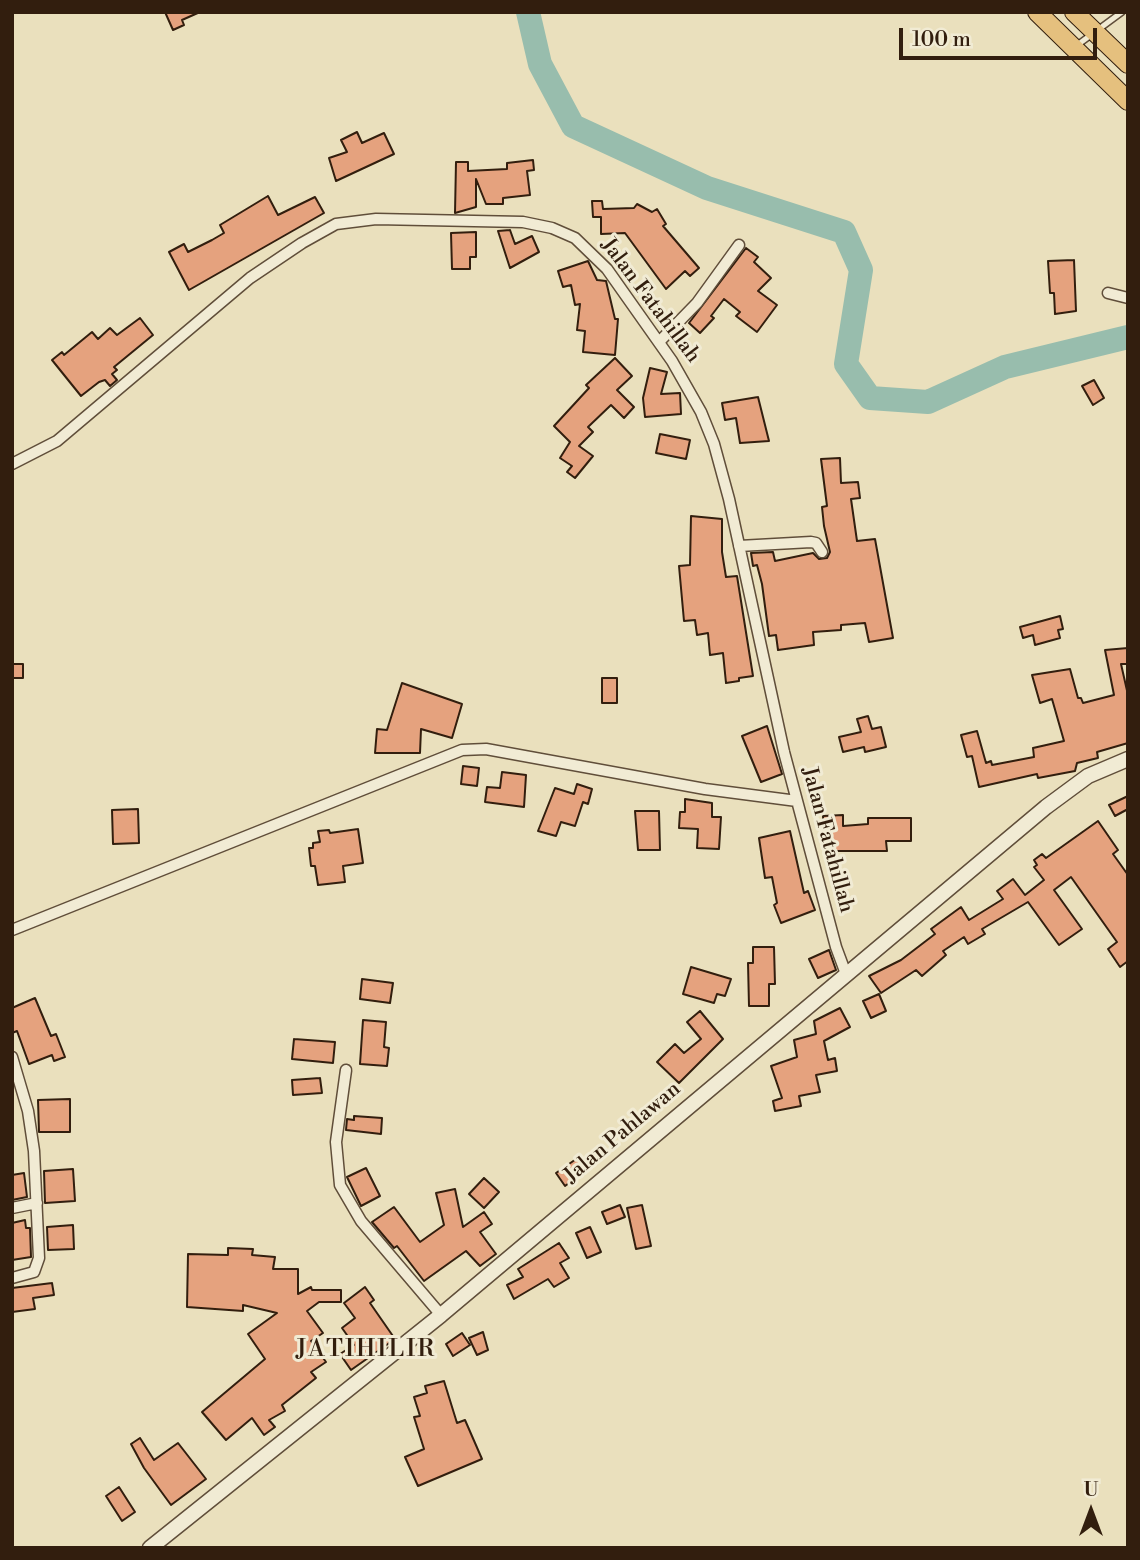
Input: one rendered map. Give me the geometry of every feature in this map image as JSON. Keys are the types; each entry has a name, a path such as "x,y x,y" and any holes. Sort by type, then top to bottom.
{"highway":[{"path":"1037,12 1128,101"},
{"path":"1074,12 1128,64"}],"street":[{"name":"Jalan Fatahillah","path":"12,464 57,441 250,278 302,243 345,222 531,222 575,238 607,269 659,342 680,373 705,423 720,465 765,672 797,801 833,937 846,974"},
{"path":"659,342 697,303 739,244"},
{"path":"1108,293 1128,298"},
{"path":"739,546 811,542 816,543 822,552"},
{"path":"12,930 462,750 486,749 705,789 797,801"},
{"name":"Jalan Pahlawan","path":"150,1548 440,1315 1046,807 1088,776 1128,759"},
{"path":"12,1057 28,1111 37,1203 37,1267 34,1272 12,1278"},
{"path":"346,1070 336,1142 340,1185 361,1221 440,1315"},
{"path":"12,1208 37,1203"}],"lane":[{"path":"1073,48 1122,12"}],"building":[{"path":"165,12 200,12 182,20 184,25 173,30"},
{"path":"357,132 362,143 384,133 394,154 336,181 329,158 347,152 341,140"},
{"path":"533,160 534,170 527,171 530,195 503,198 503,204 486,204 476,179 476,207 455,213 456,162 468,162 468,171 507,169 507,163"},
{"path":"268,196 278,215 315,197 324,213 189,290 169,252 184,244 188,252 212,240 224,233 220,225"},
{"path":"592,201 602,201 603,209 634,208 637,204 652,212 657,209 666,224 663,226 699,268 690,276 685,271 666,289 625,233 601,234 601,217 593,217"},
{"path":"510,230 515,244 532,236 539,252 510,268 498,231"},
{"path":"476,232 476,257 470,257 470,269 452,269 451,233"},
{"path":"746,248 758,257 754,262 771,278 758,291 777,305 757,332 736,316 740,312 724,299 711,316 714,318 700,333 689,323"},
{"path":"1074,260 1076,311 1055,314 1054,293 1050,293 1048,261"},
{"path":"588,261 597,280 606,281 615,319 618,319 615,355 583,352 585,331 577,330 580,304 575,305 571,285 563,287 558,271"},
{"path":"140,318 153,335 114,367 117,370 112,374 117,380 110,386 105,380 99,382 81,396 52,360 62,352 64,355 92,332 98,339 110,328 117,335"},
{"path":"615,358 632,376 617,390 634,407 624,418 611,405 588,427 593,432 579,446 593,456 575,478 567,472 572,466 560,458 570,442 554,426 589,388 586,385"},
{"path":"650,368 667,372 661,394 680,393 681,414 645,417 643,398"},
{"path":"1094,380 1104,398 1093,405 1082,386"},
{"path":"758,397 769,441 740,443 736,418 725,420 722,403"},
{"path":"660,434 690,440 686,459 656,453"},
{"path":"840,458 841,483 858,482 860,498 851,499 857,541 875,539 893,638 869,642 865,623 841,625 841,630 813,632 814,645 778,650 776,635 769,636 762,584 757,565 753,566 751,553 773,552 775,561 813,553 819,559 827,558 830,552 822,507 827,506 821,459"},
{"path":"691,516 722,519 722,552 726,577 737,576 753,676 739,678 739,681 726,683 723,653 710,655 708,633 697,635 695,620 684,621 679,566 690,565"},
{"path":"1060,616 1063,629 1058,630 1060,638 1035,645 1033,635 1023,638 1020,627"},
{"path":"1128,648 1128,664 1121,664 1128,695 1128,743 1097,752 1098,758 1077,763 1075,771 1038,778 1037,774 979,787 972,756 967,757 961,735 977,731 986,763 991,761 992,765 1034,757 1033,748 1064,741 1052,699 1040,703 1032,675 1070,669 1078,698 1081,698 1083,703 1114,695 1105,650"},
{"path":"12,664 23,664 23,678 12,678"},
{"path":"602,678 617,678 617,703 602,703"},
{"path":"402,683 462,704 452,738 421,729 420,753 375,753 377,729 387,730"},
{"path":"868,716 872,729 881,727 886,747 865,752 864,747 843,752 839,737 861,732 857,719"},
{"path":"767,726 782,774 761,782 742,736"},
{"path":"463,766 479,768 477,786 461,784"},
{"path":"502,772 526,775 524,807 485,802 487,787 500,788"},
{"path":"577,784 592,789 588,804 583,802 575,826 561,822 556,836 538,831 555,788 574,794"},
{"path":"1128,796 1128,809 1115,816 1109,805"},
{"path":"685,799 712,803 712,817 721,817 719,849 697,848 698,829 679,828 680,812 685,812"},
{"path":"138,809 139,843 113,844 112,810"},
{"path":"635,811 659,811 660,850 638,850"},
{"path":"843,815 843,826 868,824 868,818 911,818 911,841 886,841 887,851 825,851 823,816"},
{"path":"1098,821 1118,850 1113,854 1128,875 1128,961 1120,967 1108,949 1117,942 1071,877 1054,890 1082,929 1059,945 1028,902 982,929 985,934 968,944 964,937 943,951 946,955 922,976 916,970 881,993 869,976 901,960 935,934 931,929 961,907 969,920 1003,899 997,891 1013,879 1025,895 1044,880 1034,867 1037,865 1034,860 1042,854 1046,858"},
{"path":"358,829 363,863 343,866 345,882 318,885 315,866 311,866 309,848 313,848 313,843 320,842 318,831 329,830 330,833"},
{"path":"790,831 804,893 808,891 815,910 781,923 774,905 777,903 772,877 765,878 759,838"},
{"path":"753,947 774,947 775,984 769,984 769,1006 749,1006 748,963 753,963"},
{"path":"829,950 836,970 818,978 809,959"},
{"path":"691,967 731,979 725,996 717,994 714,1003 683,994"},
{"path":"362,979 393,983 390,1003 360,999"},
{"path":"879,994 886,1011 871,1018 863,1001"},
{"path":"35,998 51,1036 56,1034 65,1057 54,1061 52,1055 29,1064 17,1031 12,1033 12,1008"},
{"path":"840,1008 850,1027 824,1041 828,1060 835,1058 837,1071 816,1075 820,1092 799,1096 801,1106 775,1111 773,1101 782,1098 771,1066 797,1057 794,1040 816,1034 814,1021"},
{"path":"700,1011 723,1039 679,1083 657,1062 675,1044 684,1053 701,1039 687,1022"},
{"path":"363,1020 386,1022 384,1047 389,1048 387,1066 360,1064"},
{"path":"294,1039 335,1042 333,1063 292,1059"},
{"path":"320,1078 322,1093 293,1095 292,1080"},
{"path":"70,1099 70,1132 39,1132 38,1100"},
{"path":"354,1116 382,1118 381,1134 346,1130 347,1119 354,1120"},
{"path":"579,1157 588,1169 565,1186 556,1173"},
{"path":"366,1168 380,1196 361,1206 347,1177"},
{"path":"73,1169 75,1201 45,1203 44,1171"},
{"path":"24,1173 27,1197 12,1200 12,1175"},
{"path":"484,1178 499,1192 484,1208 469,1194"},
{"path":"455,1189 463,1227 484,1212 492,1224 480,1232 496,1254 480,1266 466,1251 424,1281 397,1246 394,1248 372,1222 394,1207 420,1242 444,1225 436,1193"},
{"path":"620,1205 625,1217 607,1224 602,1212"},
{"path":"642,1205 651,1246 636,1249 627,1208"},
{"path":"25,1220 26,1228 30,1228 31,1257 12,1260 12,1223"},
{"path":"73,1225 74,1249 48,1250 47,1227"},
{"path":"590,1227 601,1252 587,1258 576,1233"},
{"path":"559,1243 569,1258 560,1263 569,1278 554,1287 548,1279 514,1299 507,1285 523,1277 518,1269"},
{"path":"228,1248 253,1249 252,1255 275,1257 273,1269 298,1269 298,1294 311,1287 312,1290 341,1290 341,1302 319,1302 307,1311 323,1333 311,1341 326,1362 311,1372 316,1378 282,1405 285,1411 269,1420 275,1427 264,1435 252,1418 226,1440 202,1412 265,1359 248,1334 277,1313 243,1305 243,1311 187,1307 188,1254 228,1255"},
{"path":"52,1283 54,1295 33,1298 35,1309 12,1312 12,1288"},
{"path":"365,1287 374,1300 370,1303 395,1339 351,1370 340,1354 354,1345 342,1328 355,1318 344,1303"},
{"path":"483,1332 488,1350 477,1355 469,1338"},
{"path":"462,1333 470,1345 453,1356 446,1344"},
{"path":"444,1381 457,1423 465,1420 482,1459 418,1486 405,1457 424,1449 414,1417 420,1416 414,1397 427,1393 425,1386"},
{"path":"140,1438 154,1460 178,1443 206,1479 171,1505 144,1468 131,1444"},
{"path":"119,1487 135,1512 122,1521 106,1496"}],"waterway":[{"path":"528,12 540,64 573,126 707,188 844,232 861,270 846,364 870,398 928,402 1005,367 1128,337"}],"district":[{"name":"JATIHILIR","path":"366,1350"}]}
